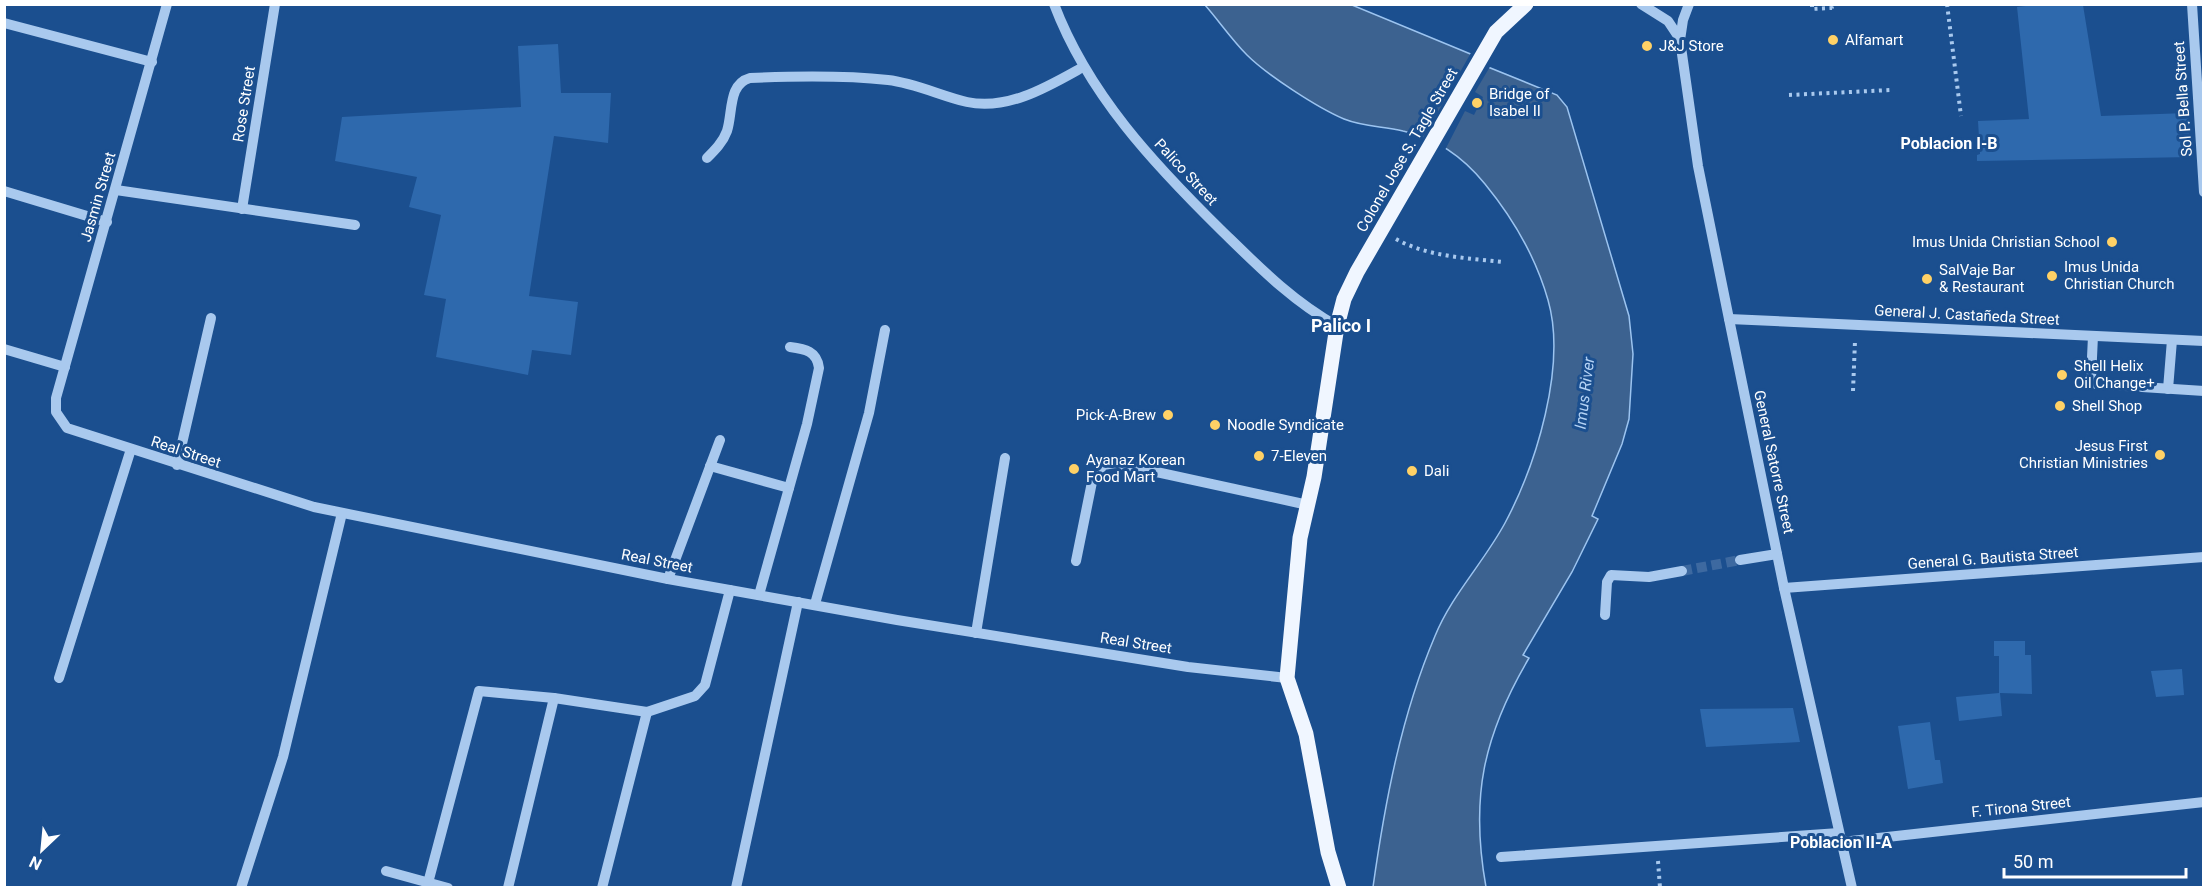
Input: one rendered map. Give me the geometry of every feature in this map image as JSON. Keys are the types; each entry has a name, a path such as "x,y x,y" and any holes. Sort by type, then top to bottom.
{"main road":[{"name":"Colonel Jose S. Tagle Street","path":"1287,678 1297,562 1337,326 1344,299 1380,231 1496,32 1526,4"},
{"path":"1287,678 1306,734 1328,852 1339,888"}],"street":[{"name":"Jasmin Street","path":"56,398 167,4"},
{"name":"Rose Street","path":"242,209 275,4"},
{"name":"Palico Street","path":"1054,4 1083,68 1107,104 1144,151 1277,285 1295,300 1337,326"},
{"path":"1641,4 1668,21 1680,40"},
{"name":"General Satorre Street","path":"1689,4 1680,29 1680,40 1698,166 1784,588 1852,888"},
{"name":"Sol P. Bella Street","path":"2192,4 2204,192"},
{"path":"4,23 152,62"},
{"path":"707,158 719,146 727,132 736,88 741,81 750,78 891,80 968,102 985,104 1012,101 1083,68"},
{"path":"116,190 355,225"},
{"path":"4,191 107,222"},
{"path":"177,465 211,318"},
{"name":"General J. Castañeda Street","path":"1729,319 2204,341"},
{"path":"815,604 869,413 885,330"},
{"path":"2093,336 2091,379 2096,384 2104,385"},
{"path":"2168,389 2172,340"},
{"path":"759,595 807,424 819,368 818,359 812,352 790,347"},
{"path":"4,348 65,367"},
{"path":"2142,387 2204,391"},
{"name":"Real Street","path":"56,398 58,418 67,428 297,503 730,590 976,633 1180,665 1287,678"},
{"path":"668,579 720,440"},
{"path":"59,678 132,449"},
{"path":"976,633 1005,458"},
{"path":"1076,561 1092,482 1103,465 1115,463 1308,505"},
{"path":"710,466 789,488"},
{"path":"241,888 283,757 342,513"},
{"path":"1740,560 1777,554"},
{"name":"General G. Bautista Street","path":"1784,588 2204,557"},
{"path":"1605,615 1609,577 1649,577 1682,571"},
{"path":"428,883 479,691 554,698 647,712 695,696 705,685 730,590"},
{"path":"736,888 798,602"},
{"path":"508,888 554,698"},
{"path":"602,888 647,712"},
{"name":"F. Tirona Street","path":"1501,857 1657,845 1840,837 2204,802"},
{"path":"386,871 448,888"}],"path":[{"path":"1812,4 1812,9 1832,8 1832,10"},
{"path":"1947,4 1961,116"},
{"path":"1789,95 1890,90"},
{"path":"1380,231 1410,247 1503,262"},
{"path":"1853,391 1856,325"},
{"path":"1657,845 1660,888"}],"shaded area":[{"path":"2083,5 2101,116 2188,113 2191,157 1977,161 1977,155 1980,154 1978,121 2029,119 2017,7"},
{"path":"558,44 561,93 611,93 608,143 554,136 529,296 578,302 571,355 532,350 528,375 436,357 446,299 424,295 441,215 409,207 417,177 335,161 342,117 521,107 518,46"},
{"path":"1994,641 2025,641 2025,655 2031,655 2032,694 2000,693 2002,716 1959,721 1956,697 1999,693 1999,656 1994,656"},
{"path":"2182,669 2184,695 2156,697 2151,671"},
{"path":"1793,708 1800,742 1706,747 1700,709"},
{"path":"1930,722 1935,760 1940,760 1943,783 1908,789 1898,726"}],"water":[{"name":"Imus River","path":"1205,5 1352,5 1485,60 1483,65 1557,95 1567,107 1629,316 1633,354 1629,419 1622,444 1592,516 1598,519 1572,572 1523,655 1529,658 1513,687 1491,741 1480,796 1481,855 1486,887 1373,887 1396,760 1423,666 1450,607 1505,523 1517,499 1537,444 1551,384 1554,355 1553,326 1543,284 1514,224 1477,175 1459,158 1438,144 1415,134 1351,122 1307,99 1267,72 1247,55"}],"pier":[{"path":"1472,51 1487,58 1487,63 1491,65 1475,92 1483,97 1474,115 1465,111 1445,150 1422,139 1445,100 1440,86 1455,81"}],"tunnel":[{"path":"2104,385 2142,387"},
{"path":"1682,571 1740,560"}],"place":[{"name":"Alfamart","path":"1833,40"},
{"name":"J&J Store","path":"1647,46"},
{"name":"Bridge of Isabel II","path":"1477,103"},
{"name":"Imus Unida Christian School","path":"2112,242"},
{"name":"Imus Unida Christian Church","path":"2052,276"},
{"name":"SalVaje Bar & Restaurant","path":"1927,279"},
{"name":"Shell Helix Oil Change+","path":"2062,375"},
{"name":"Shell Shop","path":"2060,406"},
{"name":"Pick-A-Brew","path":"1168,415"},
{"name":"Noodle Syndicate","path":"1215,425"},
{"name":"Jesus First Christian Ministries","path":"2160,455"},
{"name":"7-Eleven","path":"1259,456"},
{"name":"Ayanaz Korean Food Mart","path":"1074,469"},
{"name":"Dali","path":"1412,471"}],"district":[{"name":"Poblacion I-B","path":"1949,143"},
{"name":"Palico I","path":"1341,326"},
{"name":"Poblacion II-A","path":"1841,842"}]}
